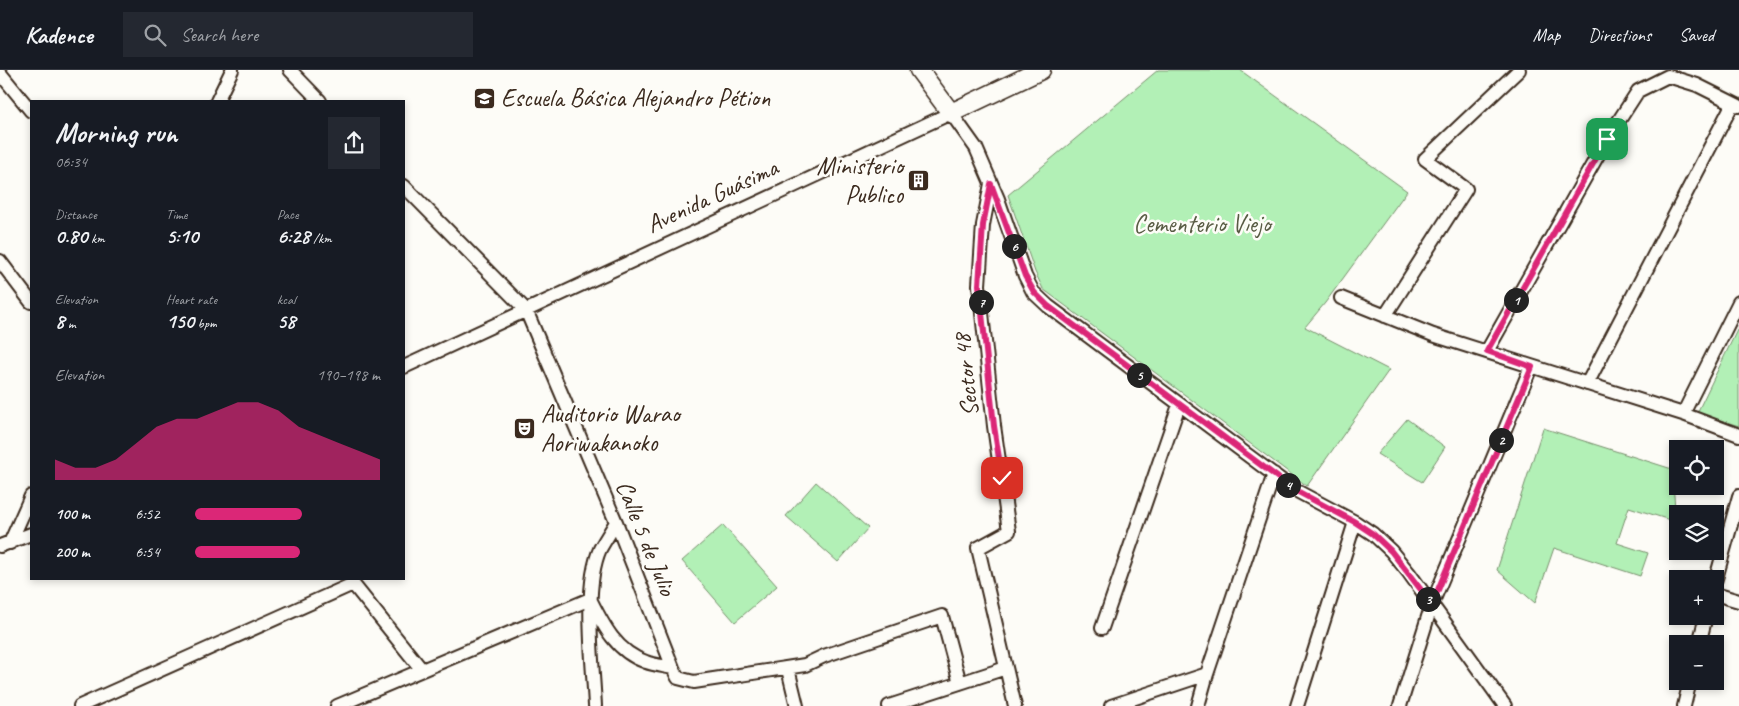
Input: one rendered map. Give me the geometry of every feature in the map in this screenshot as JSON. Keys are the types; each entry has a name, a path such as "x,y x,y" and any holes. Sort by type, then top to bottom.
{"main road":[{"path":"919,70 951,113"},
{"name":"Avenida Guásima","path":"951,113 1041,70"}],"street":[{"path":"217,100 232,70"},
{"path":"293,73 308,70"},
{"path":"1385,316 1466,189 1425,159 1519,70"},
{"path":"293,73 319,100"},
{"path":"0,74 30,110"},
{"path":"1487,351 1607,139 1638,91 1668,76 1697,85 1736,104 1587,384"},
{"path":"951,113 976,148 1025,276 1034,292 1048,306 1293,489 1355,522 1373,534 1391,551 1432,604 1503,705"},
{"name":"Avenida Guásima","path":"405,367 951,113"},
{"name":"Sector 48","path":"991,184 983,225 979,285 994,426 1009,531 978,548 1006,668"},
{"name":"Calle 5 de Julio","path":"405,187 526,310 616,522 672,668"},
{"path":"0,261 30,301"},
{"path":"1341,298 1433,335 1683,414 1739,435"},
{"path":"1683,414 1739,302"},
{"path":"1400,706 1432,604 1532,367"},
{"path":"1102,628 1179,405"},
{"path":"1198,706 1274,474"},
{"path":"1718,570 1739,496"},
{"path":"5,544 30,498"},
{"path":"596,706 590,599 593,576 600,550 616,522"},
{"path":"1298,706 1355,522"},
{"path":"5,544 30,534"},
{"path":"80,706 353,584 422,670"},
{"path":"1724,597 1739,602"},
{"path":"590,599 602,623 620,648 644,662 672,668 678,678 694,682 805,665 824,656 942,616 960,683"},
{"path":"337,706 590,599"},
{"path":"889,706 1006,668 1015,706"},
{"path":"788,669 797,706"},
{"path":"1111,706 1207,674"},
{"path":"1684,706 1688,690"}],"green space":[{"name":"Cementerio Viejo","path":"1158,70 1240,70 1407,191 1325,303 1305,327 1389,370 1307,486 1043,289 1035,272 1008,195"},
{"path":"1739,326 1739,426 1697,413"},
{"path":"1407,419 1445,447 1422,482 1377,454"},
{"path":"1543,428 1669,468 1669,495 1674,495 1675,505 1669,505 1669,520 1629,507 1617,543 1648,553 1640,576 1554,548 1535,603 1497,570"},
{"path":"816,482 868,528 838,562 786,516"},
{"path":"723,525 777,586 735,622 682,561"}],"place":[{"name":"Escuela Básica Alejandro Pétion","path":"485,98"},
{"name":"Ministerio Publico","path":"919,180"},
{"name":"Auditorio Warao Aoriwakanoko","path":"525,428"}],"route":[{"path":"1002,478 994,426 979,285 983,225 991,184 1025,276 1034,292 1048,306 1293,489 1355,522 1373,534 1391,551 1432,604 1532,367 1487,351 1607,139"}]}
